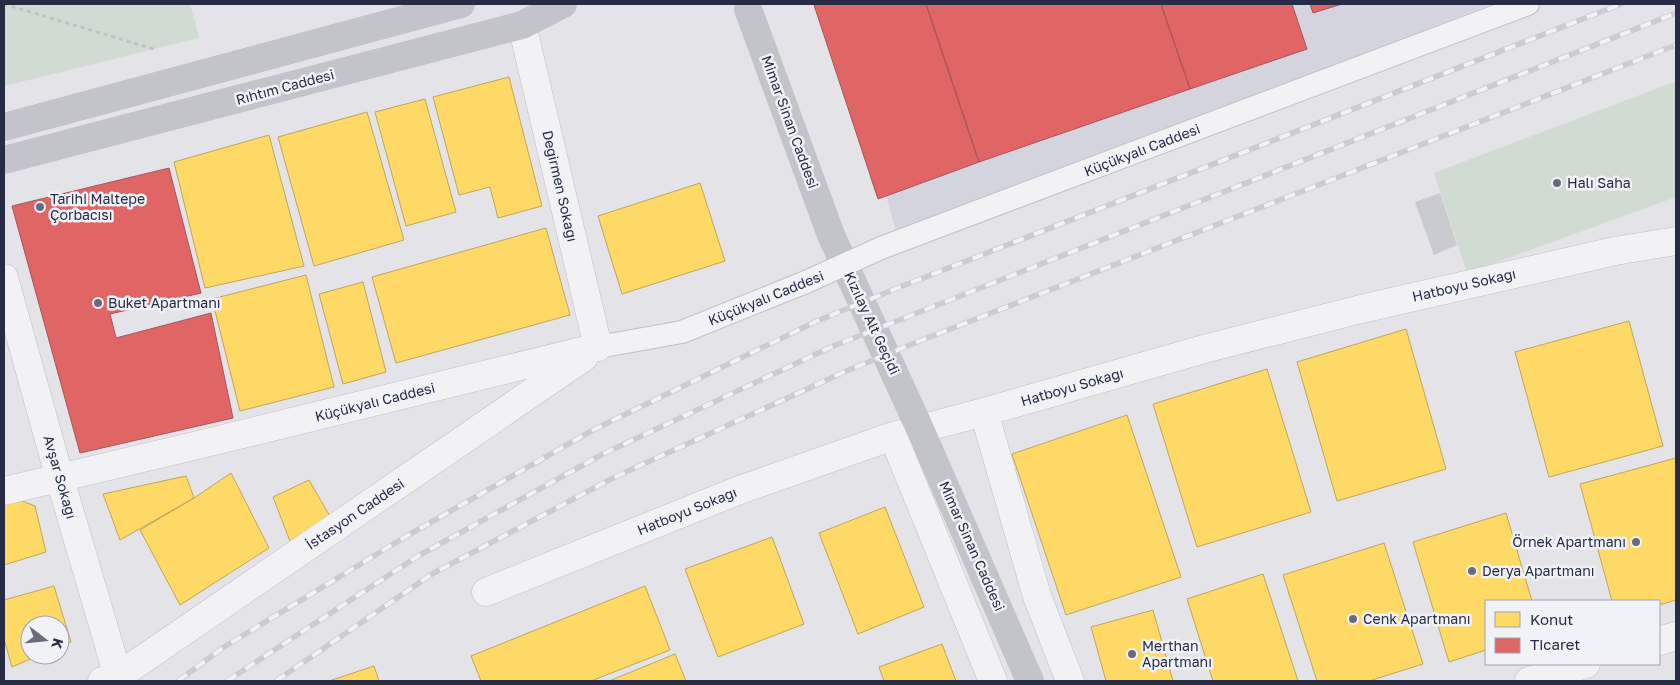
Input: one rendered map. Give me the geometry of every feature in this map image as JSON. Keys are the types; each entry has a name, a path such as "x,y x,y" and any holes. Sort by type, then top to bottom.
{"street":[{"path":"4,127 461,4"},
{"name":"Rıhtım Caddesi","path":"4,160 522,25 563,4"},
{"name":"Mimar Sinan Caddesi","path":"746,5 831,235"},
{"name":"Değirmen Sokağı","path":"522,25 598,347"},
{"name":"Kızılay Alt Geçidi","path":"831,235 917,420"},
{"name":"Hatboyu Sokağı","path":"486,592 737,491 893,436 917,420 984,412 1204,349 1360,309 1615,251 1676,241"},
{"name":"Avşar Sokağı","path":"4,278 60,479 110,679"},
{"name":"Küçükyalı Caddesi","path":"4,491 60,479 598,347"},
{"name":"İstasyon Caddesi","path":"110,679 598,347"},
{"path":"984,412 1037,596 1070,681"},
{"name":"Mimar Sinan Caddesi","path":"917,420 1030,681"},
{"path":"893,436 993,681"},
{"path":"1660,641 1676,636"},
{"path":"1529,681 1583,665"}],"lane":[{"name":"Küçükyalı Caddesi","path":"598,347 682,332 806,282 881,248 1528,4"}],"path":[{"path":"4,4 163,52"}],"shaded area":[{"path":"4,4 190,4 199,38 4,86"},
{"path":"831,4 1491,4 898,238"},
{"name":"Halı Saha","path":"1674,82 1676,89 1676,197 1467,273 1434,173"}],"building: Konut":[{"path":"509,77 542,206 498,218 490,187 459,195 433,97"},
{"path":"425,99 456,212 406,226 375,112"},
{"path":"367,112 404,240 314,266 278,137"},
{"path":"269,135 304,266 205,288 174,162"},
{"path":"700,183 725,261 622,294 598,216"},
{"path":"546,228 570,315 396,363 372,277"},
{"path":"306,275 334,387 240,411 212,299"},
{"path":"363,282 386,372 343,384 319,294"},
{"path":"1629,321 1663,446 1549,477 1515,352"},
{"path":"1406,329 1446,469 1337,501 1297,362"},
{"path":"1267,369 1311,512 1197,547 1153,404"},
{"path":"1127,415 1181,577 1066,615 1012,454"},
{"name":"Örnek Apartmanı","path":"1676,458 1676,600 1660,605 1660,600 1612,600 1580,484"},
{"path":"231,473 269,548 180,605 140,530 194,498"},
{"path":"186,476 194,498 120,540 103,494"},
{"path":"309,480 331,518 291,544 273,497"},
{"path":"17,499 35,506 46,552 4,565 4,502"},
{"path":"885,507 924,607 858,634 819,533"},
{"name":"Derya Apartmanı","path":"1506,513 1532,600 1485,600 1485,650 1449,662 1413,542"},
{"path":"772,537 804,624 718,657 685,569"},
{"name":"Cenk Apartmanı","path":"1384,543 1423,664 1369,681 1317,681 1283,575"},
{"path":"1263,574 1298,681 1213,681 1187,599"},
{"path":"54,586 63,615 20,615 20,664 12,667 4,639 4,600"},
{"path":"645,586 670,650 591,681 481,681 471,656"},
{"name":"Merthan Apartmanı","path":"1153,610 1173,681 1106,681 1091,627"},
{"path":"942,644 956,681 884,681 879,667"},
{"path":"675,654 686,681 609,681"},
{"path":"374,666 379,681 329,681"}],"building: Ticaret":[{"path":"926,4 979,162 878,199 814,5"},
{"path":"926,4 1161,4 1190,89 979,162"},
{"path":"1161,4 1292,4 1307,49 1190,89"},
{"path":"1310,4 1342,4 1313,13"},
{"name":"Buket Apartmanı","path":"169,168 201,293 110,314 116,338 211,313 233,418 80,453 12,206"}],"building: Diğer":[{"path":"1440,193 1457,245 1434,255 1415,202"}],"railway":[{"path":"178,681 224,647 405,537 593,430 817,321 1621,4"},
{"path":"227,681 418,556 603,454 831,347 1676,13"},
{"path":"276,681 432,574 613,478 844,372 1676,45"}],"place":[{"name":"Halı Saha","path":"1557,183"},
{"name":"Tarihi Maltepe Çorbacısı","path":"40,207"},
{"name":"Buket Apartmanı","path":"98,303"},
{"name":"Örnek Apartmanı","path":"1636,542"},
{"name":"Derya Apartmanı","path":"1472,571"},
{"name":"Cenk Apartmanı","path":"1353,619"},
{"name":"Merthan Apartmanı","path":"1132,654"}]}
